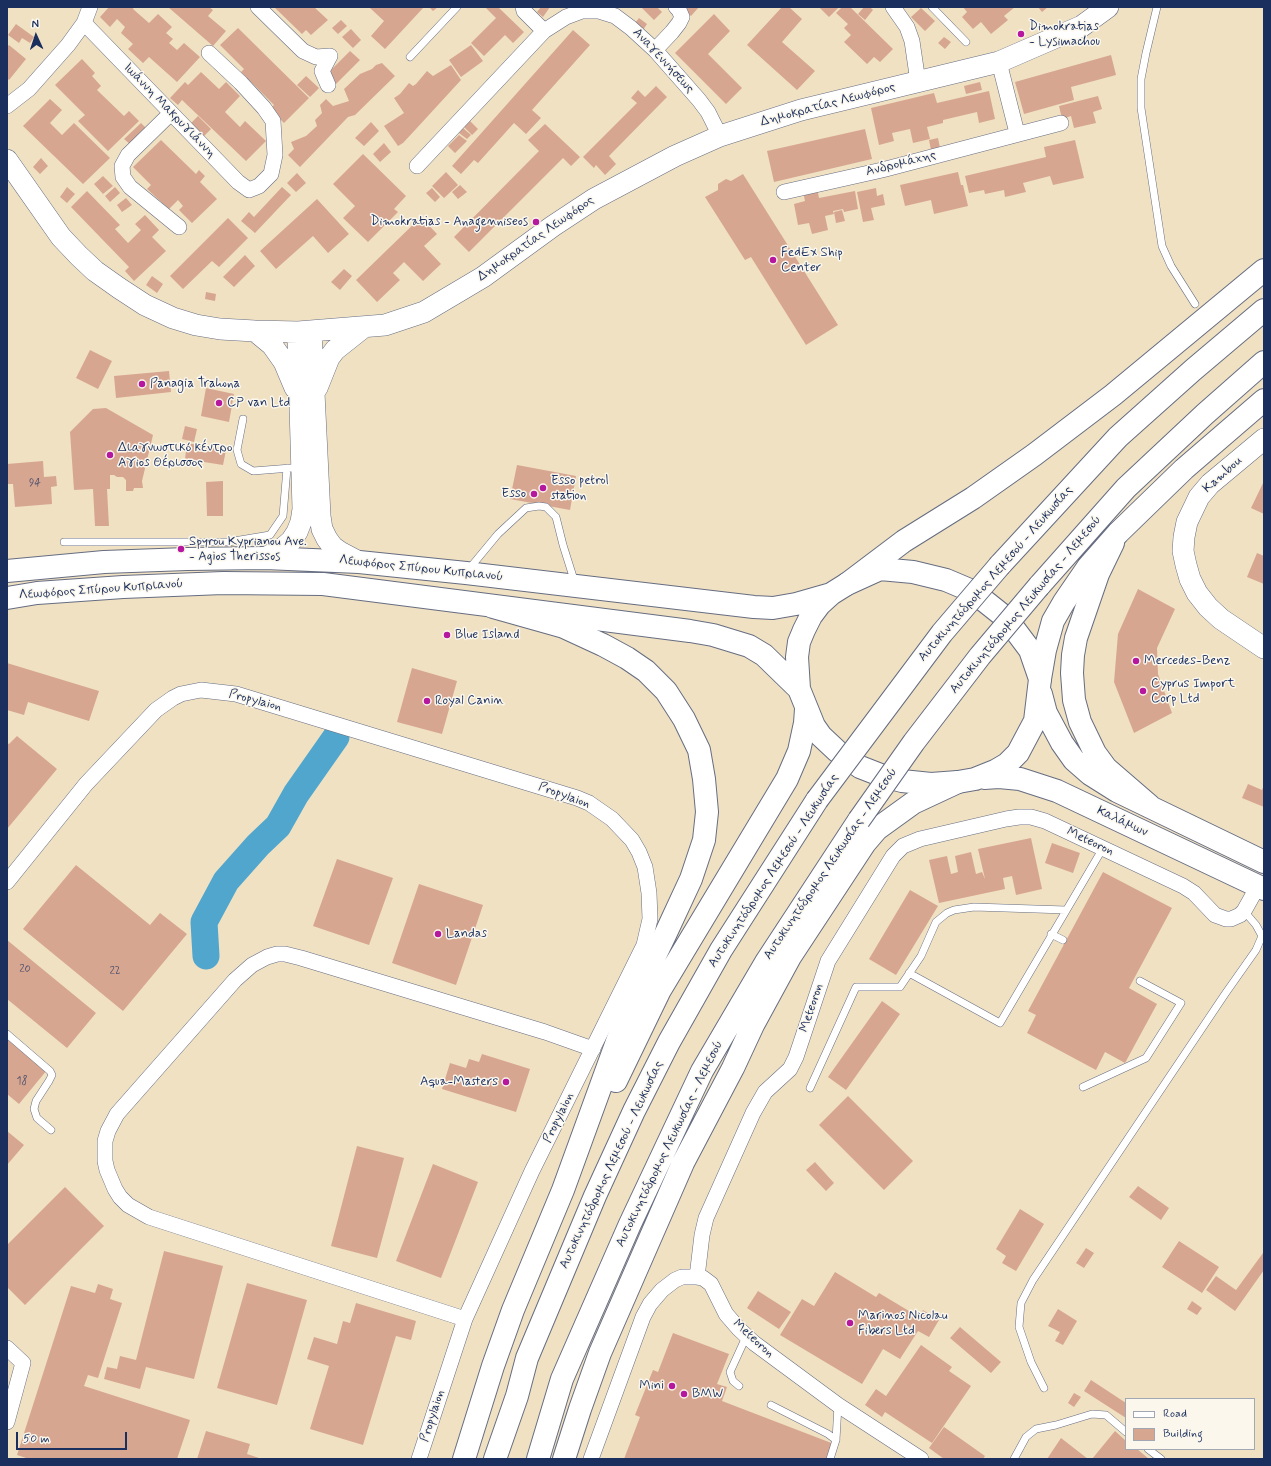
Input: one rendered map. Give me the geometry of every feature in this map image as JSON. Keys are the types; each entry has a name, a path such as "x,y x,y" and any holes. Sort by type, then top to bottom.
{"main road":[{"path":"799,689 797,657 799,642 811,616 820,604 904,541 973,498 1034,455 1113,395 1264,270"},
{"name":"Αυτοκινητόδρομος Λεμεσού - Λευκωσίας","path":"495,1459 533,1344 595,1196 634,1111 669,1042 721,950 817,800 942,634 1000,565 1118,437 1193,370 1264,310"},
{"name":"Αυτοκινητόδρομος Λευκωσίας - Λεμεσού","path":"538,1459 562,1379 630,1224 702,1071 766,962 859,820 914,742 980,656 1039,586 1126,488 1205,414 1264,362"},
{"path":"564,1459 600,1353 683,1163 790,957 865,842 877,829 913,803 966,780 995,771 1007,764 1018,752 1035,721 1046,650 1053,621 1088,567 1118,533 1184,469 1264,400"},
{"path":"1118,533 1098,574 1076,638 1073,655 1072,687 1080,722 1095,753 1106,768 1150,806"},
{"name":"Λεωφόρος Σπύρου Κυπριανού","path":"7,571 104,562 187,559 265,558 359,562 773,608 796,604 839,589"},
{"name":"Καλάμων","path":"839,589 880,569 913,572 946,580 972,591 1006,618 1030,650 1046,713 1052,727 1074,760 1097,778 1117,790 1264,862"},
{"name":"Λεωφόρος Σπύρου Κυπριανού","path":"7,598 37,593 223,582 323,584 493,607 690,631 728,639 749,646 764,655 799,689"},
{"path":"464,1459 493,1366 513,1310 563,1190 627,1014 666,935 691,879 704,840 707,812 704,779 698,750 684,719 666,691 646,671 627,658 603,645 564,627 493,607"},
{"name":"Καλάμων","path":"799,689 811,720 821,736 837,751 860,767 883,776 902,781 932,784 999,777 1020,779 1057,791 1261,887"},
{"path":"563,1190 660,990 787,779 799,751 805,723 806,709"}],"street":[{"path":"7,106 29,89 68,45 84,23 90,7"},
{"path":"258,7 303,51 316,57 330,56 322,71 328,86"},
{"path":"523,7 524,11 544,31"},
{"path":"655,50 672,32 682,17 676,7"},
{"path":"893,7 907,27 912,41 918,82"},
{"name":"Δημοκρατίας Λεωφόρος","path":"7,160 44,214 67,244 95,271 145,304 173,318 196,325 220,329 255,331 305,331 385,325 424,312 483,278 553,226 594,199 675,156 720,136 801,110 999,62 1082,26 1108,7"},
{"name":"Αναγεννήσεως","path":"417,166 544,31 566,16 582,11 599,11 615,16 631,28 655,50 708,112 720,136"},
{"name":"Ιωάννη Μακρυγιάννη","path":"84,23 242,186 249,190 259,186 271,174 275,155 273,122 264,108 241,83 209,53"},
{"path":"999,62 1017,133"},
{"path":"171,113 128,155 122,166 123,177 130,187 179,227"},
{"name":"Ανδρομάχης","path":"784,192 882,170 1017,133 1061,123"},
{"path":"265,558 291,541 301,522 303,509 294,468 307,397 335,350 364,327"},
{"path":"255,331 272,345 307,397"},
{"path":"305,331 307,397 322,529 333,547 359,562"},
{"name":"Kambou","path":"1264,439 1210,484 1199,497 1187,522 1184,537 1186,565 1197,593 1208,607 1221,619 1264,648"},
{"name":"Propylaion","path":"7,882 86,784 156,710 173,698 191,692 212,691 236,694 577,798 612,819 632,840 639,852 644,867 649,893 650,919 644,945 532,1171 465,1319 419,1459"},
{"name":"Meteoron","path":"921,1459 838,1404 746,1337 726,1314 711,1284 703,1278 698,1277 702,1235 706,1218 753,1113 766,1092 790,1069 796,1057 828,961 893,856 898,851 909,843 920,839 1019,817 1031,817 1045,821 1188,889 1220,918 1231,919 1237,917 1244,911"},
{"path":"1244,911 1261,887"},
{"path":"465,1319 149,1217 128,1204 120,1197 113,1185 105,1160 105,1141 108,1131 117,1114 235,980 252,965 267,957 277,954 285,954 301,958 538,1030 593,1049"},
{"path":"591,1459 643,1317 650,1304 662,1290 675,1280 682,1277 698,1277"},
{"path":"7,1348 23,1363 7,1422"}],"lane":[{"path":"410,57 457,7"},
{"path":"932,7 966,42"},
{"path":"1158,7 1141,79 1141,108 1162,246 1171,266 1195,304"},
{"path":"64,542 228,542 270,535 283,516 294,468 253,471 241,464 237,450 243,419"},
{"path":"466,573 498,534 526,508 539,506 546,507 556,517 576,585"},
{"path":"909,973 1000,1023 1103,848"},
{"path":"810,1088 856,987 900,987 921,956 936,922 947,913 954,910 974,907 1066,910"},
{"path":"1044,1388 1030,1362 1019,1326 1021,1303 1033,1280 1256,950 1263,936 1244,911"},
{"path":"1052,934 1063,940"},
{"path":"1082,1087 1146,1058 1180,1002 1140,981"},
{"path":"7,1034 50,1071 52,1076 36,1101 34,1109 37,1118 51,1130"},
{"path":"738,1386 733,1381 730,1372 746,1337"},
{"path":"830,1459 836,1440 838,1404"},
{"path":"771,1405 828,1434 836,1440"},
{"path":"1014,1459 1026,1437 1036,1429 1056,1426 1092,1414 1106,1415 1125,1431"},
{"path":"1149,1450 1160,1459"}],"building":[{"path":"109,7 134,7 133,9 149,23 158,14 172,27 166,33 173,39 169,43 177,50 184,43 200,57 177,82 149,57 143,63 128,49 133,44 121,33 125,27 117,19 110,27 100,17"},
{"path":"168,7 209,7 213,10 208,16 226,31 213,46"},
{"path":"274,7 314,7 328,20 311,35 306,30 302,34"},
{"path":"424,7 385,49 371,36 384,21 370,8"},
{"path":"429,7 438,7 433,11"},
{"path":"485,7 498,7 524,32 513,43 505,35 484,56 471,43 496,18"},
{"path":"541,7 550,7 543,17 537,12"},
{"path":"641,7 657,7 662,12 654,20"},
{"path":"682,7 699,7 691,16"},
{"path":"782,7 789,7 802,19 782,42 815,71 797,90 747,45"},
{"path":"819,7 839,7 829,17"},
{"path":"842,7 850,7 893,49 880,62 874,57 867,64 844,42 851,35 844,28 848,24 836,13"},
{"path":"864,7 870,7 873,10 865,20 858,14"},
{"path":"963,7 1015,7 1004,16 1008,20 991,34 981,22 973,29 962,17 967,12"},
{"path":"1038,7 1048,7 1042,12"},
{"path":"921,8 935,21 925,31 911,17"},
{"path":"714,14 730,31 708,54 742,88 726,104 675,53"},
{"path":"639,18 647,24 643,30 635,23"},
{"path":"341,20 347,26 338,34 332,28"},
{"path":"16,24 34,37 30,43 22,38 19,43 8,35"},
{"path":"238,28 309,98 284,123 270,109 274,105 241,72 244,69 220,45"},
{"path":"351,29 361,40 353,48 342,37"},
{"path":"573,30 590,45 532,110 541,118 526,134 514,123 478,163 474,160 461,174 452,166"},
{"path":"944,37 951,42 945,49 938,43"},
{"path":"9,45 26,59 9,80 7,78 7,47"},
{"path":"471,45 483,61 461,77 449,60"},
{"path":"350,51 360,60 336,84 327,74"},
{"path":"1111,55 1116,75 1071,87 1074,100 1024,114 1015,82"},
{"path":"82,59 95,73 92,76 101,86 97,90 124,116 129,111 139,121 108,151 78,121 85,115 55,85"},
{"path":"382,63 395,76 355,115 348,117 300,167 288,155 294,149 291,142 306,136 317,126 315,120 322,113 320,105 326,99 333,106 349,101 344,89 360,74"},
{"path":"451,65 461,80 403,143 398,146 384,126 404,113 394,98 400,94 409,83 413,86 416,84 427,71 433,76"},
{"path":"201,72 219,89 226,82 240,96 225,112 240,127 245,121 266,141 246,161 182,100 178,105 170,98 185,82 188,85"},
{"path":"306,76 319,88 310,97 297,85"},
{"path":"980,82 982,90 966,94 964,86"},
{"path":"656,86 667,97 609,156 616,164 605,175 596,165 594,168 583,157 637,103 631,98 638,90 645,97"},
{"path":"989,91 995,119 979,123 977,112 943,120 943,123 927,127 930,139 913,143 910,129 892,133 894,141 879,145 871,108 934,93 937,103"},
{"path":"1098,96 1102,109 1093,112 1096,123 1074,128 1071,116 1062,119 1059,106"},
{"path":"50,99 62,110 50,123 62,135 74,123 110,158 83,184 23,126"},
{"path":"198,116 211,129 202,138 189,125"},
{"path":"470,121 478,129 472,135 464,127"},
{"path":"371,122 379,131 364,146 355,138"},
{"path":"141,123 148,130 131,145 124,139"},
{"path":"545,124 580,157 571,166 563,158 469,252 454,237 539,151 528,140"},
{"path":"463,128 471,135 467,139 459,133"},
{"path":"865,129 872,159 774,182 767,151"},
{"path":"459,135 467,141 455,153 448,146"},
{"path":"938,138 940,148 931,150 929,140"},
{"path":"161,140 196,174 199,170 205,176 200,182 217,199 192,223 179,210 183,206 178,200 169,209 147,189 151,185 133,167"},
{"path":"1075,140 1084,178 1053,185 1050,176 1023,183 1026,192 1005,197 1004,190 985,194 984,190 969,193 965,176 1046,157 1044,147"},
{"path":"384,143 391,152 380,162 373,154"},
{"path":"363,154 406,196 394,209 398,212 368,242 343,218 355,206 333,184"},
{"path":"41,158 48,166 40,174 33,167"},
{"path":"446,172 458,185 444,198 432,186"},
{"path":"958,172 968,206 934,214 931,200 905,206 900,185"},
{"path":"297,173 306,183 296,192 287,183"},
{"path":"743,174 838,325 806,345 751,257 745,260 705,197 718,190 718,184 726,179 731,181"},
{"path":"103,176 113,186 103,194 94,184"},
{"path":"460,185 467,192 458,199 452,192"},
{"path":"67,187 75,194 67,203 60,197"},
{"path":"115,187 120,193 110,202 105,196"},
{"path":"282,187 291,195 255,233 241,221 249,212 254,217"},
{"path":"432,188 440,197 435,202 426,193"},
{"path":"817,188 819,198 855,191 858,209 844,212 843,209 833,211 834,214 825,216 828,230 812,234 809,223 798,225 794,204 805,201 803,191"},
{"path":"876,188 877,196 883,194 885,205 871,208 874,220 863,222 857,192"},
{"path":"87,191 120,225 115,229 128,243 141,230 135,224 145,215 159,230 152,237 166,251 134,281 125,271 129,267 71,207"},
{"path":"126,198 132,205 122,212 117,205"},
{"path":"317,199 349,234 328,253 313,236 276,269 260,251"},
{"path":"842,210 845,221 836,223 834,212"},
{"path":"421,217 437,234 424,246 441,264 423,281 404,262 393,273 400,280 377,302 356,280"},
{"path":"228,218 248,238 219,267 212,261 183,289 170,276"},
{"path":"245,255 255,266 234,287 223,277"},
{"path":"344,269 352,276 340,290 331,282"},
{"path":"152,276 163,284 157,293 146,285"},
{"path":"206,292 216,294 215,301 205,299"},
{"path":"90,350 112,361 98,389 76,378"},
{"name":"Panagia Trahona","path":"169,371 171,392 116,398 114,376"},
{"path":"206,388 234,394 229,422 201,416"},
{"name":"Διαγνωστικό κέντρο Αγios Θέρισσος","path":"106,408 153,435 142,481 143,488 134,488 133,491 126,491 126,480 123,477 110,475 110,489 107,489 109,526 95,526 93,489 74,490 70,432 93,409"},
{"path":"185,426 197,429 194,442 182,439"},
{"path":"187,443 226,450 223,465 185,459"},
{"path":"43,461 44,477 56,476 57,486 51,487 52,504 15,507 13,484 7,484 7,464"},
{"name":"Esso petrol station","path":"517,465 576,476 570,510 510,499"},
{"path":"223,481 223,516 207,516 206,482"},
{"path":"1264,481 1264,514 1251,508"},
{"path":"1257,553 1264,556 1264,584 1247,577"},
{"name":"Mercedes-Benz","path":"1138,589 1175,609 1157,648 1158,674 1172,713 1134,733 1114,682 1118,634"},
{"path":"7,663 99,691 89,721 28,702 24,715 7,710"},
{"name":"Royal Canin","path":"412,668 457,681 442,734 397,722"},
{"path":"17,736 57,769 7,829 7,743 9,744"},
{"path":"1248,784 1262,790 1264,785 1264,807 1242,798"},
{"path":"1031,838 1042,889 1016,895 1012,876 1003,878 1005,889 939,903 929,860 947,856 951,874 958,872 955,856 971,852 976,874 982,872 985,879 978,849"},
{"path":"1052,843 1080,853 1073,873 1045,863"},
{"path":"337,859 393,878 369,945 313,926"},
{"path":"76,865 150,925 160,913 187,934 123,1011 23,929"},
{"path":"1103,872 1172,908 1129,988 1157,1004 1125,1063 1105,1052 1096,1070 1027,1033 1036,1015 1028,1011"},
{"name":"Landas","path":"419,884 483,905 456,985 392,963"},
{"path":"910,890 938,906 896,975 869,959"},
{"path":"7,940 96,1013 67,1048 7,999"},
{"path":"882,1001 900,1014 846,1090 828,1077"},
{"path":"7,1038 47,1070 19,1104 7,1094"},
{"path":"482,1054 530,1069 516,1112 442,1089 450,1063 466,1068 469,1059 479,1062"},
{"path":"848,1096 913,1161 884,1190 819,1125"},
{"path":"7,1131 24,1145 7,1165"},
{"path":"357,1146 404,1158 377,1258 331,1246"},
{"path":"815,1162 834,1183 826,1191 806,1170"},
{"path":"433,1164 478,1182 441,1278 396,1261"},
{"path":"1138,1186 1169,1208 1161,1220 1129,1197"},
{"path":"65,1187 104,1226 25,1305 7,1287 7,1245"},
{"path":"1020,1209 1044,1224 1016,1271 1002,1263 1006,1256 996,1249"},
{"path":"1179,1241 1219,1267 1202,1293 1162,1267"},
{"path":"1086,1248 1094,1253 1084,1268 1076,1263"},
{"path":"164,1251 223,1266 194,1379 146,1367 140,1389 104,1379 107,1367 117,1369 120,1356 136,1360"},
{"path":"1263,1253 1264,1270 1235,1311 1206,1290 1216,1276 1236,1290"},
{"path":"835,1272 876,1297 879,1293 919,1317 923,1310 939,1320 929,1337 918,1331 900,1359 883,1349 862,1384 780,1335 802,1299 814,1306"},
{"path":"247,1283 307,1300 277,1405 217,1388"},
{"path":"98,1284 113,1289 110,1299 122,1303 98,1378 88,1375 84,1386 190,1420 177,1459 29,1459 17,1455 71,1286 95,1293"},
{"path":"758,1291 791,1312 779,1329 747,1308"},
{"path":"1192,1301 1202,1308 1197,1315 1187,1309"},
{"path":"356,1303 416,1321 411,1340 396,1336 363,1445 310,1429 329,1366 307,1359 314,1337 337,1344 343,1321 350,1323"},
{"path":"1058,1309 1077,1321 1063,1345 1055,1341 1060,1332 1048,1326"},
{"path":"960,1327 1001,1362 991,1373 950,1338"},
{"name":"BMW","path":"673,1333 729,1354 717,1384 727,1387 722,1401 834,1444 828,1459 624,1459 640,1417 635,1415 653,1370 658,1372"},
{"path":"921,1345 952,1367 949,1371 971,1386 932,1443 885,1412 882,1417 865,1405 876,1389 886,1396"},
{"path":"1091,1380 1125,1402 1125,1417 1084,1391"},
{"path":"1074,1393 1081,1397 1074,1407 1068,1403"},
{"path":"944,1427 985,1456 983,1459 944,1459 929,1448"},
{"path":"206,1431 250,1444 247,1454 262,1459 197,1459"},
{"path":"1115,1431 1125,1440 1125,1450 1138,1450 1149,1459 1092,1459"},
{"path":"1061,1438 1088,1459 1047,1459"}],"waterway":[{"path":"206,956 204,922 226,881 258,845 278,826 296,794 336,737"}],"place":[{"name":"Dimokratias - Lysimachou","path":"1021,34"},
{"name":"Dimokratias - Anagenniseos","path":"536,222"},
{"name":"FedEx Ship Center","path":"773,260"},
{"name":"Panagia Trahona","path":"142,384"},
{"name":"CP van Ltd","path":"219,403"},
{"name":"Διαγνωστικό κέντρο Αγios Θέρισσος","path":"110,455"},
{"name":"Esso petrol station","path":"543,488"},
{"name":"Esso","path":"534,494"},
{"name":"Spyrou Kyprianou Ave. - Agios Therissos","path":"181,549"},
{"name":"Blue Island","path":"447,635"},
{"name":"Mercedes-Benz","path":"1136,661"},
{"name":"Cyprus Import Corp Ltd","path":"1143,691"},
{"name":"Royal Canin","path":"427,701"},
{"name":"Landas","path":"438,934"},
{"name":"Aqua-Masters","path":"506,1082"},
{"name":"Marinos Nicolau Fibers Ltd","path":"850,1323"},
{"name":"Mini","path":"672,1386"},
{"name":"BMW","path":"684,1394"}]}
